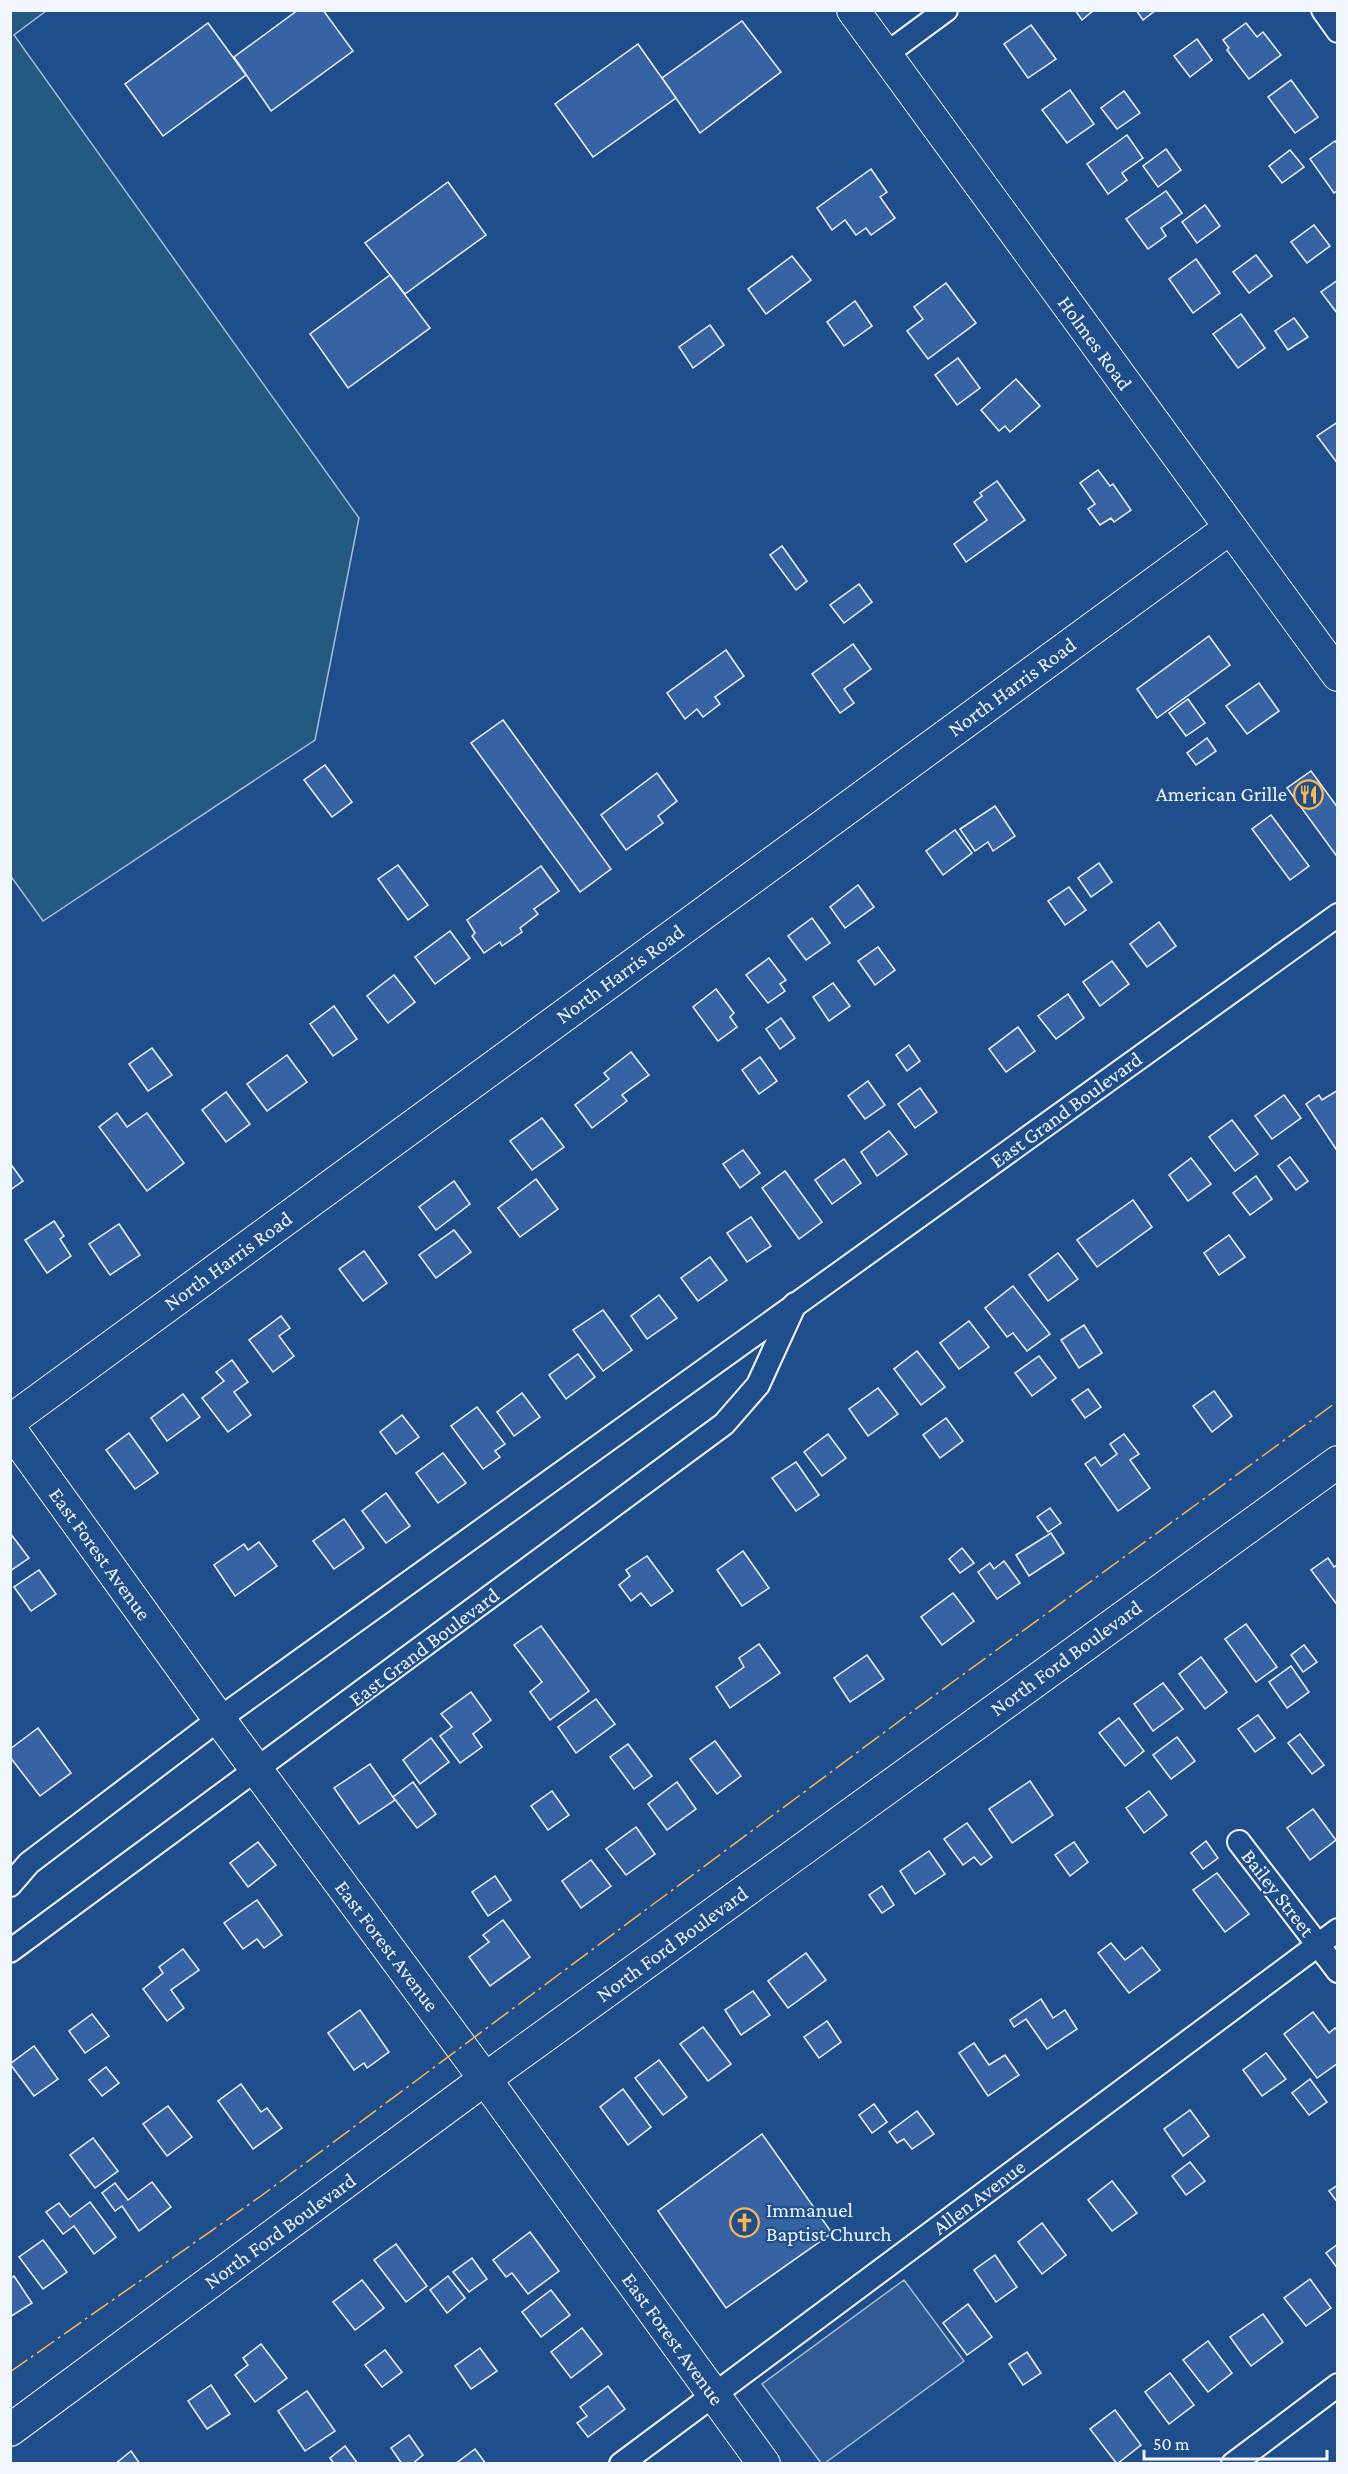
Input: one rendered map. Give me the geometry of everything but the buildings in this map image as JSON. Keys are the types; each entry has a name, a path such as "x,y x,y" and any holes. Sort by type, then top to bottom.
{"street":[{"name":"Holmes Road","path":"853,10 1338,675"},
{"path":"885,55 946,10"},
{"path":"1323,10 1338,31"},
{"name":"North Harris Road","path":"10,1421 1230,528"},
{"name":"East Grand Boulevard","path":"10,1886 29,1863 219,1719 1338,915"},
{"name":"East Grand Boulevard","path":"10,1951 257,1771 724,1424 758,1385 795,1304"},
{"name":"East Forest Avenue","path":"10,1429 219,1719 485,2079 764,2463"},
{"name":"North Ford Boulevard","path":"10,2430 485,2079 1338,1462"},
{"name":"Bailey Street","path":"1239,1842 1338,1971"},
{"name":"Allen Avenue","path":"621,2463 1338,1930"},
{"path":"1233,2463 1338,2385"}],"shaded area":[{"path":"10,11 46,11 14,35 359,518 315,740 43,921 10,875"},
{"path":"904,2280 964,2361 825,2463 821,2463 762,2384"}],"power":[{"path":"10,2372 261,2196 913,1711 1338,1401"}],"place":[{"name":"American Grille","path":"1308,794"},
{"name":"Immanuel Baptist Church","path":"745,2222"}]}
